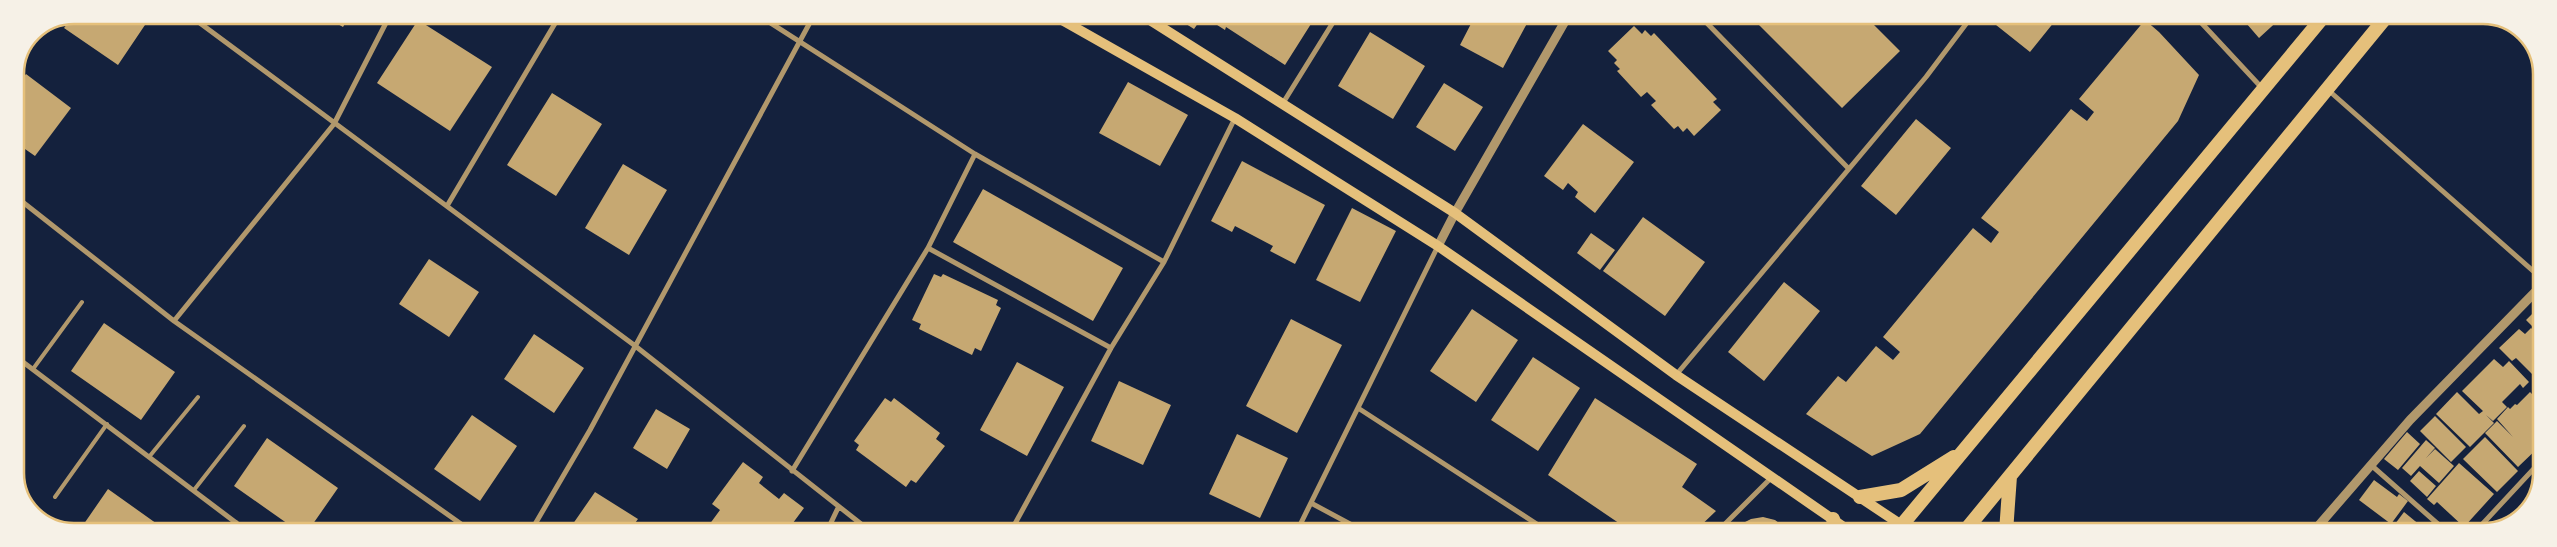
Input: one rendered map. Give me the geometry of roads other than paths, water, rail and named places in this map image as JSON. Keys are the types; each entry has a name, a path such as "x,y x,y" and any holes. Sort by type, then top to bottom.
{"highway":[{"path":"1908,523 2317,24"},
{"path":"1971,523 2380,24"},
{"path":"1860,497 1901,490 1968,448"},
{"path":"2007,523 2010,476"}],"main road":[{"path":"1069,24 1235,118 1438,246 1771,478 1831,523"},
{"path":"1156,24 1454,213 1676,375 1860,497 1895,523"}],"street":[{"path":"201,24 634,346 859,523"},
{"path":"174,321 334,124 385,24"},
{"path":"447,206 555,24"},
{"path":"773,24 975,154 1164,262"},
{"path":"535,523 590,430 809,24"},
{"path":"1283,103 1332,24"},
{"path":"1301,523 1454,213 1563,24"},
{"path":"1708,24 1848,168"},
{"path":"1676,375 1926,76 1966,24"},
{"path":"2202,24 2262,89"},
{"path":"2327,89 2533,271"},
{"path":"1015,523 1111,348 1164,262 1235,118"},
{"path":"792,471 928,248 975,154"},
{"path":"24,203 174,321 460,523"},
{"path":"928,248 1111,348"},
{"path":"2321,523 2370,464 2533,294"},
{"path":"24,362 236,522"},
{"path":"1358,408 1535,523"},
{"path":"2370,464 2437,523"},
{"path":"2483,523 2533,470"},
{"path":"1726,523 1771,478"},
{"path":"1311,503 1348,523"},
{"path":"831,523 838,508"}],"lane":[{"path":"33,369 82,302"},
{"path":"150,457 198,397"},
{"path":"55,498 107,424"},
{"path":"194,490 244,426"}]}
